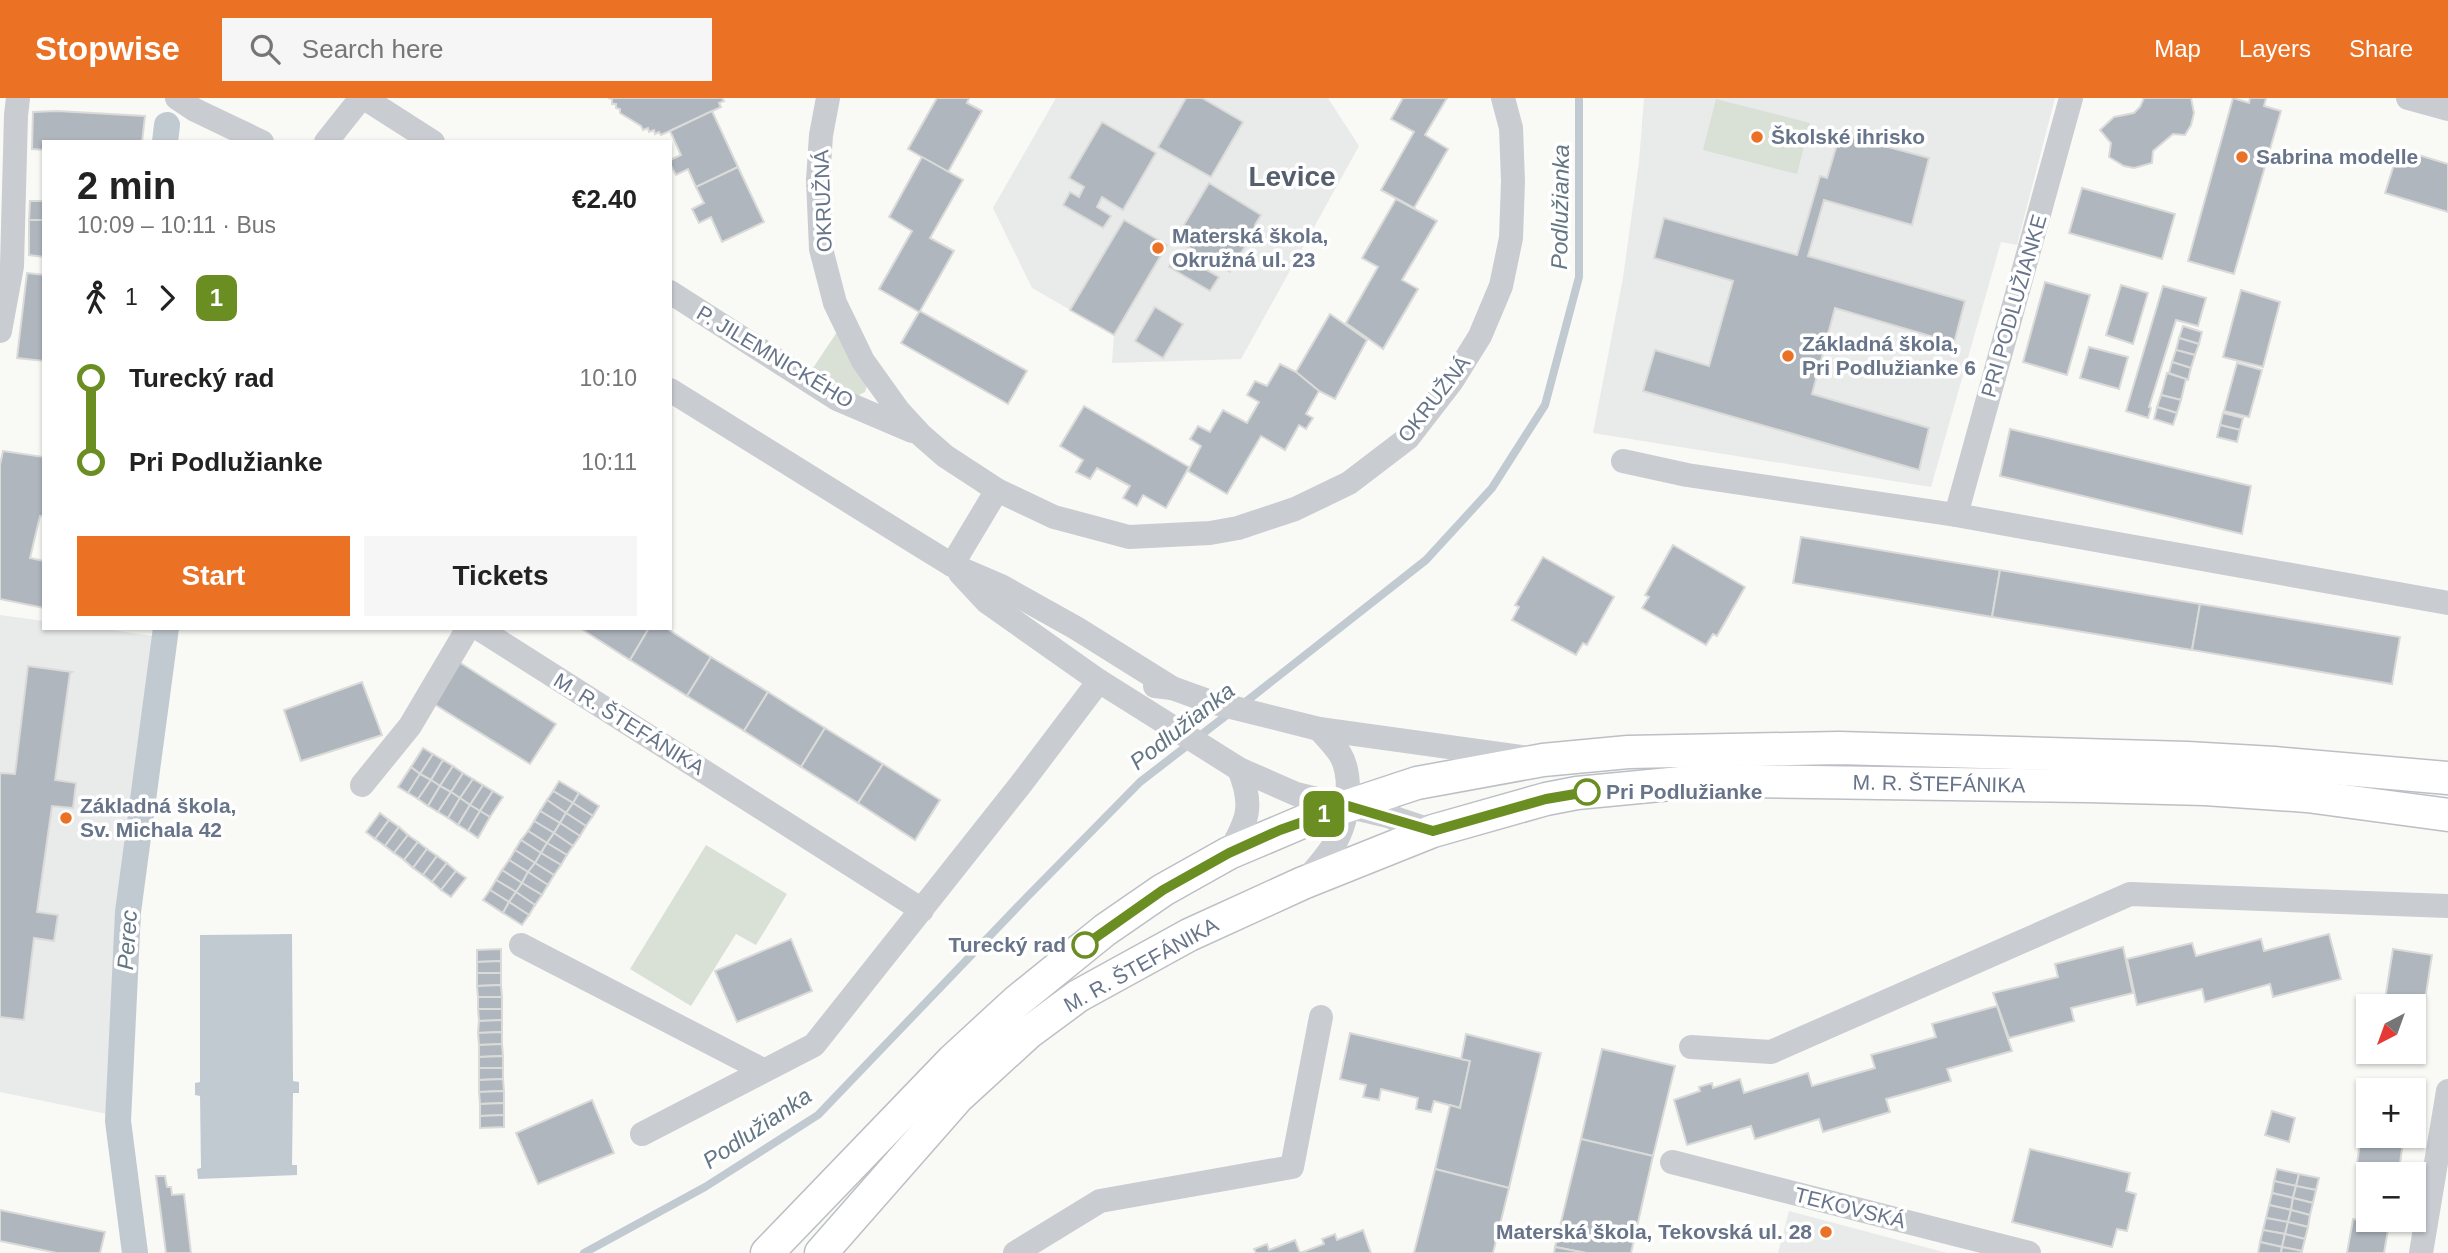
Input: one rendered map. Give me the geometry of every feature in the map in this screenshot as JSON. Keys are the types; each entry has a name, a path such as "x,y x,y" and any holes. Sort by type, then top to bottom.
{"main road":[{"name":"M. R. ŠTEFÁNIKA","path":"767,1253 934,1078 1016,1002 1105,930 1163,890 1229,853 1280,830 1438,779 1543,760 1628,752 1839,748 2187,758 2448,778"},
{"name":"M. R. ŠTEFÁNIKA","path":"821,1253 958,1097 1005,1053 1054,1013 1101,982 1188,935 1303,883 1433,831 1546,799 1577,793 1691,782 1752,781 2205,789 2307,796 2448,815"}],"street":[{"path":"0,331 12,266 18,98"},
{"path":"177,98 195,110 258,140"},
{"path":"329,140 362,98 430,140"},
{"name":"OKRUŽNÁ","path":"828,98 821,135 818,180 821,249 835,303 863,361 898,410 920,435 945,456 997,490 1054,517 1129,537 1210,533 1238,528 1295,509 1349,483 1408,438 1452,381 1480,336 1501,286 1511,238 1513,181 1511,128 1503,98"},
{"name":"PRI PODLUŽIANKE","path":"1956,515 2071,98"},
{"path":"2408,98 2448,109"},
{"name":"P. JILEMNICKÉHO","path":"672,293 837,399 920,435"},
{"name":"M. R. ŠTEFÁNIKA","path":"672,391 952,565 1001,586 1140,666 1172,688"},
{"path":"1623,461 1687,475 1956,515 2448,603"},
{"path":"952,565 997,490"},
{"name":"M. R. ŠTEFÁNIKA","path":"952,565 986,602 1099,681 1239,769 1296,794 1433,831"},
{"path":"642,1133 814,1045 1070,722 1099,681 1090,653 1076,628"},
{"path":"362,785 410,726 467,630"},
{"name":"M. R. ŠTEFÁNIKA","path":"481,630 922,910"},
{"name":"M. R. ŠTEFÁNIKA","path":"1099,681 1132,682 1172,688 1211,702 1319,729 1543,760"},
{"name":"M. R. ŠTEFÁNIKA","path":"1303,883 1326,858 1341,835 1348,806 1348,774 1341,755 1319,729"},
{"path":"1229,853 1243,830 1248,808 1247,790 1239,769"},
{"path":"1691,1047 1772,1052 2130,894 2448,906"},
{"path":"521,945 764,1070"},
{"path":"1015,1253 1100,1201 1292,1167 1321,1017"},
{"path":"2421,1253 2448,1091"},
{"name":"TEKOVSKÁ","path":"1672,1162 2029,1253"}],"shaded area":[{"name":"Materská škola, Okružná ul. 23","path":"1056,98 1328,98 1359,146 1241,359 1112,363 1114,335 1032,288 993,208"},
{"name":"Základná škola, Pri Podlužianke 6","path":"1644,98 2055,98 2017,245 2001,242 1931,487 1593,433 1623,278 1639,162"},
{"name":"Školské ihrisko","path":"1716,99 1810,123 1797,174 1703,150"},
{"path":"839,329 868,382 865,392 857,396 813,368"},
{"name":"Základná škola, Sv. Michala 42","path":"0,615 42,621 42,630 112,630 152,636 147,706 117,930 107,1114 0,1092"},
{"path":"706,845 787,894 756,945 736,934 691,1006 630,969"},
{"path":"292,934 293,1081 299,1082 299,1093 293,1093 292,1165 297,1165 297,1175 198,1179 197,1169 201,1168 200,1096 195,1095 195,1083 200,1082 200,935"},
{"name":"Materská škola, Tekovská ul. 28","path":"1789,1211 1947,1253 1778,1253"}],"building":[{"path":"608,98 722,98 724,101 719,103 721,107 661,135 659,132 655,134 654,130 649,132 648,128 643,130 620,113 616,104 612,104 612,99"},
{"path":"937,98 969,98 967,103 982,111 948,172 908,149"},
{"path":"1186,98 1202,98 1243,122 1211,177 1158,147"},
{"path":"1403,98 1447,98 1425,135 1448,149 1414,208 1381,190 1414,132 1391,119"},
{"path":"2144,98 2191,98 2194,113 2191,125 2185,135 2173,134 2153,151 2152,163 2134,168 2124,166 2109,157 2111,143 2100,130 2114,117 2134,113"},
{"name":"Sabrina modelle","path":"2233,98 2249,103 2250,98 2266,98 2264,106 2281,111 2234,274 2188,261"},
{"path":"712,111 738,167 696,187 688,169 676,175 672,168 672,159 681,155 670,131"},
{"path":"33,112 145,116 142,140 42,140 42,150 32,149"},
{"path":"1102,122 1156,153 1123,210 1102,197 1097,207 1111,216 1103,228 1063,205 1070,192 1079,197 1084,187 1069,178"},
{"path":"1840,134 1929,158 1912,225 1824,200 1808,256 1965,301 1954,343 1835,308 1812,394 1929,428 1919,470 1643,391 1655,350 1709,366 1733,281 1654,258 1664,218 1797,255 1820,176 1827,178"},
{"path":"2399,149 2448,164 2448,212 2385,193"},
{"path":"922,157 963,180 930,238 954,251 920,311 1027,371 1008,404 901,343 919,312 879,289 912,231 889,217"},
{"path":"738,167 764,222 722,242 711,217 699,223 692,209 704,203 696,187"},
{"path":"1209,183 1261,215 1230,272 1209,260 1205,269 1219,277 1210,291 1169,267 1177,253 1190,260 1195,251 1175,240"},
{"path":"2082,188 2175,214 2162,259 2069,233"},
{"path":"1396,199 1437,221 1402,280 1418,289 1383,349 1346,323 1378,267 1362,258"},
{"path":"30,201 42,201 42,220 29,220"},
{"path":"29,220 42,220 42,257 29,255"},
{"path":"1124,220 1167,245 1114,335 1070,310"},
{"path":"27,273 42,275 42,361 17,358"},
{"path":"2045,282 2090,295 2067,375 2023,362"},
{"path":"2121,285 2148,293 2133,344 2106,335"},
{"path":"2163,286 2206,298 2198,326 2176,320 2148,418 2126,411"},
{"path":"2241,290 2280,302 2263,367 2223,357"},
{"path":"1155,307 1183,324 1163,358 1135,341"},
{"path":"1330,314 1367,340 1335,399 1319,391 1296,372"},
{"path":"2183,326 2202,332 2199,344 2179,338"},
{"path":"2179,338 2199,344 2195,355 2176,350"},
{"path":"2089,347 2128,357 2119,389 2080,378"},
{"path":"2176,350 2195,355 2191,368 2172,362"},
{"path":"2172,362 2191,368 2188,380 2169,373"},
{"path":"2237,363 2262,370 2249,417 2224,411"},
{"path":"1280,364 1296,372 1319,391 1306,414 1313,418 1306,429 1299,425 1285,450 1261,436 1227,494 1188,471 1201,446 1190,439 1198,426 1210,432 1223,410 1247,423 1259,402 1247,395 1255,381 1267,386"},
{"path":"2167,373 2186,379 2181,400 2161,395"},
{"path":"2161,395 2181,400 2177,413 2157,407"},
{"path":"1084,406 1189,467 1166,508 1143,495 1137,506 1123,498 1130,486 1097,468 1090,479 1076,472 1083,460 1060,446"},
{"path":"2157,407 2177,413 2173,425 2154,419"},
{"path":"2223,413 2243,418 2240,430 2220,425"},
{"path":"2220,425 2240,430 2237,442 2217,437"},
{"path":"2010,429 2251,486 2242,534 2000,476"},
{"path":"3,451 42,457 42,516 30,558 42,561 42,608 0,599 0,465"},
{"path":"1801,537 2000,570 1992,617 1793,583"},
{"path":"1673,545 1745,587 1717,636 1713,634 1706,645 1642,608 1649,597 1645,595"},
{"path":"1543,557 1614,597 1587,645 1583,643 1576,655 1512,620 1519,607 1515,605"},
{"path":"2000,570 2200,604 2192,650 1992,617"},
{"path":"2200,604 2400,637 2392,684 2192,650"},
{"path":"583,630 648,630 630,660"},
{"path":"648,630 669,630 711,657 687,696 630,660"},
{"path":"711,657 768,692 744,731 687,696"},
{"path":"459,662 556,724 530,764 434,704"},
{"path":"28,666 72,672 55,780 76,783 73,808 52,806 37,912 58,915 54,941 34,938 24,1020 0,1017 0,773 15,774"},
{"path":"362,682 382,735 301,761 284,710"},
{"path":"768,692 825,728 801,767 744,731"},
{"path":"825,728 883,764 858,803 801,767"},
{"path":"423,748 433,754 420,774 411,767"},
{"path":"433,754 443,760 431,780 420,774"},
{"path":"443,760 453,766 440,786 431,780"},
{"path":"883,764 940,800 915,840 858,803"},
{"path":"453,766 463,773 451,792 440,786"},
{"path":"411,767 420,774 408,793 398,787"},
{"path":"463,773 473,779 460,798 451,792"},
{"path":"420,774 431,780 418,799 408,793"},
{"path":"473,779 483,785 470,805 460,798"},
{"path":"431,780 440,786 428,806 418,799"},
{"path":"559,781 579,793 573,803 553,791"},
{"path":"483,785 493,791 480,811 470,805"},
{"path":"440,786 451,792 438,812 428,806"},
{"path":"493,791 503,797 490,817 480,811"},
{"path":"553,791 573,803 566,813 547,800"},
{"path":"451,792 460,798 448,818 438,812"},
{"path":"579,793 599,806 593,816 573,803"},
{"path":"460,798 470,805 458,825 448,818"},
{"path":"547,800 566,813 560,823 540,811"},
{"path":"573,803 593,816 586,826 566,813"},
{"path":"470,805 480,811 468,831 458,825"},
{"path":"480,811 490,817 478,838 468,831"},
{"path":"540,811 560,823 554,833 534,821"},
{"path":"380,813 389,820 375,839 366,832"},
{"path":"566,813 586,826 580,836 560,823"},
{"path":"389,820 399,827 385,846 375,839"},
{"path":"534,821 554,833 547,843 528,831"},
{"path":"560,823 580,836 573,846 554,833"},
{"path":"399,827 408,835 394,853 385,846"},
{"path":"528,831 547,843 541,853 521,840"},
{"path":"554,833 573,846 567,855 547,843"},
{"path":"408,835 418,842 404,860 394,853"},
{"path":"521,840 541,853 535,863 515,850"},
{"path":"418,842 427,849 413,868 404,860"},
{"path":"547,843 567,855 561,865 541,853"},
{"path":"427,849 437,856 423,875 413,868"},
{"path":"515,850 535,863 528,872 509,860"},
{"path":"541,853 561,865 554,875 535,863"},
{"path":"437,856 447,863 432,882 423,875"},
{"path":"509,860 528,872 522,883 502,870"},
{"path":"447,863 456,871 441,890 432,882"},
{"path":"535,863 554,875 548,885 528,872"},
{"path":"502,870 522,883 516,892 496,880"},
{"path":"456,871 466,878 451,897 441,890"},
{"path":"528,872 548,885 542,895 522,883"},
{"path":"496,880 516,892 509,902 490,890"},
{"path":"522,883 542,895 535,905 516,892"},
{"path":"490,890 509,902 503,913 483,900"},
{"path":"516,892 535,905 529,915 509,902"},
{"path":"509,902 529,915 522,925 503,913"},
{"path":"2329,934 2341,979 2273,997 2270,984 2205,1002 2202,989 2137,1005 2127,959 2192,943 2196,956 2261,939 2264,951"},
{"path":"791,939 812,991 737,1022 715,971"},
{"path":"2123,947 2133,993 2071,1008 2074,1021 2009,1038 1993,993 2058,977 2055,964"},
{"path":"501,949 501,961 477,962 477,950"},
{"path":"2393,949 2432,955 2426,994 2386,994"},
{"path":"501,961 501,973 477,973 477,962"},
{"path":"477,973 501,973 501,985 477,986"},
{"path":"501,985 502,997 478,997 477,986"},
{"path":"478,997 502,997 502,1009 478,1009"},
{"path":"1997,1006 2012,1051 1947,1069 1951,1081 1886,1099 1890,1112 1823,1132 1819,1119 1755,1139 1751,1126 1687,1145 1674,1100 1700,1091 1699,1087 1712,1083 1713,1088 1740,1079 1744,1093 1808,1073 1812,1086 1875,1068 1871,1055 1936,1037 1932,1024"},
{"path":"478,1009 502,1009 502,1020 479,1021"},
{"path":"502,1020 502,1032 478,1033 479,1021"},
{"path":"502,1032 502,1044 479,1045 478,1033"},
{"path":"1350,1033 1470,1061 1460,1108 1434,1101 1431,1112 1416,1109 1418,1098 1381,1089 1379,1100 1363,1097 1366,1085 1340,1079"},
{"path":"1466,1034 1541,1053 1509,1188 1435,1169 1450,1105 1460,1108 1470,1061 1461,1059"},
{"path":"502,1044 503,1056 479,1057 479,1045"},
{"path":"1602,1049 1675,1066 1653,1156 1581,1139"},
{"path":"503,1056 503,1068 479,1068 479,1057"},
{"path":"479,1068 503,1068 503,1079 479,1080"},
{"path":"503,1079 504,1091 479,1092 479,1080"},
{"path":"504,1091 504,1103 480,1104 479,1092"},
{"path":"592,1100 614,1153 538,1184 516,1133"},
{"path":"504,1103 504,1115 480,1116 480,1104"},
{"path":"2272,1111 2295,1118 2289,1142 2265,1135"},
{"path":"504,1115 504,1127 480,1128 480,1116"},
{"path":"1581,1139 1653,1156 1631,1253 1586,1253 1555,1247"},
{"path":"2359,1148 2402,1148 2400,1162 2357,1162"},
{"path":"2030,1149 2130,1173 2126,1191 2136,1194 2127,1231 2117,1229 2112,1247 2012,1222"},
{"path":"1435,1169 1509,1188 1493,1253 1414,1253"},
{"path":"2277,1169 2299,1174 2296,1186 2274,1181"},
{"path":"2299,1174 2319,1178 2316,1190 2296,1186"},
{"path":"156,1176 165,1176 172,1195 184,1194 191,1253 166,1253"},
{"path":"2274,1181 2296,1186 2293,1198 2272,1193"},
{"path":"2296,1186 2316,1190 2313,1203 2293,1198"},
{"path":"2272,1193 2293,1198 2291,1210 2269,1205"},
{"path":"2293,1198 2313,1203 2310,1215 2291,1210"},
{"path":"2269,1205 2291,1210 2288,1222 2266,1218"},
{"path":"0,1210 105,1232 100,1253 57,1253 0,1241"},
{"path":"2291,1210 2310,1215 2308,1227 2288,1222"},
{"path":"2266,1218 2288,1222 2285,1234 2263,1230"},
{"path":"2353,1219 2356,1219 2356,1232 2388,1232 2384,1253 2347,1253"},
{"path":"2288,1222 2308,1227 2305,1239 2285,1234"},
{"path":"1363,1230 1371,1253 1300,1253 1324,1244 1322,1239 1335,1234 1337,1240"},
{"path":"2263,1230 2285,1234 2282,1247 2260,1242"},
{"path":"2285,1234 2305,1239 2302,1251 2282,1247"},
{"path":"1295,1240 1300,1253 1256,1253 1254,1249 1267,1244 1269,1250"},
{"path":"2260,1242 2282,1247 2281,1253 2258,1253"},
{"path":"1555,1247 1586,1253 1554,1253"},
{"path":"2282,1247 2302,1251 2302,1253 2281,1253"}],"waterway":[{"name":"Podlužianka","path":"1243,704 1426,560 1492,488 1545,405 1579,277 1579,98"},
{"name":"Perec","path":"165,140 167,125"},
{"name":"Perec","path":"135,1253 118,1121 128,912 166,630"},
{"name":"Podlužianka","path":"584,1253 705,1187 818,1115 1140,782 1232,711"}],"bus line":[{"name":"1","path":"1085,945 1163,890 1229,853 1280,830 1348,806 1433,831 1546,799 1587,792"}],"place":[{"name":"Školské ihrisko","path":"1757,137"},
{"name":"Sabrina modelle","path":"2242,157"},
{"name":"Materská škola, Okružná ul. 23","path":"1158,248"},
{"name":"Základná škola, Pri Podlužianke 6","path":"1788,356"},
{"name":"Pri Podlužianke","path":"1587,792"},
{"name":"Základná škola, Sv. Michala 42","path":"66,818"},
{"name":"Turecký rad","path":"1085,945"},
{"name":"Materská škola, Tekovská ul. 28","path":"1826,1232"}],"district":[{"name":"Levice","path":"1292,176"}]}
